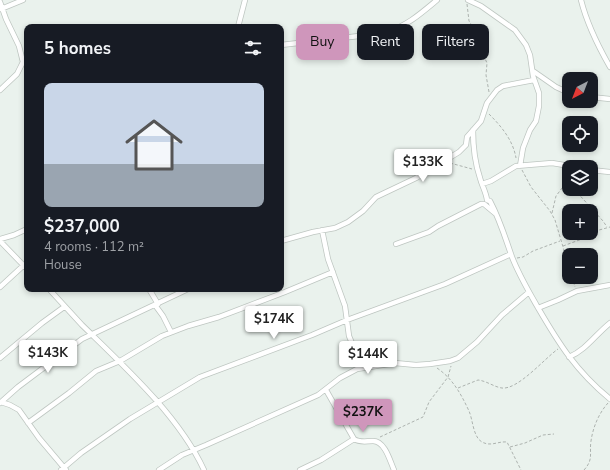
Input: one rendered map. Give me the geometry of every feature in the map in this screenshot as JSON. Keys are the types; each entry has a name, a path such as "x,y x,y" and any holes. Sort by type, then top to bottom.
{"street":[{"path":"1,9 23,0"},
{"path":"239,24 245,0"},
{"path":"284,45 385,33 398,29 413,20 437,0"},
{"path":"467,0 481,6 519,35 530,55 534,80 538,87 540,106 536,121 530,130 523,148 519,166"},
{"path":"581,0 599,47 610,67"},
{"path":"0,2 1,9 24,51"},
{"path":"0,90 20,70 24,58"},
{"path":"533,71 562,89"},
{"path":"284,241 334,228 348,222 363,211 376,197 416,178 459,152 466,145 467,137 481,121 490,98 497,90 503,86 534,80"},
{"path":"598,98 610,99"},
{"path":"473,130 473,145 478,171 487,200 490,201 499,217 512,256 529,292 549,328 569,357 592,385 610,400"},
{"path":"482,184 512,167 552,163 562,165"},
{"path":"598,171 610,172"},
{"path":"396,244 429,232 481,204 484,204 499,217"},
{"path":"322,230 333,272 345,306 349,336 362,367"},
{"path":"24,231 14,236 0,240 24,266"},
{"path":"1,403 10,405 19,410 42,443 64,469 81,453 157,402 200,377 445,284 512,256"},
{"path":"0,287 24,268"},
{"path":"28,423 96,371 120,362 171,332 202,321 219,317 333,272"},
{"path":"538,308 585,288 610,285"},
{"path":"52,292 64,307 120,362 157,402 193,450 204,470"},
{"path":"150,292 171,332"},
{"path":"1,403 18,387 82,339 182,292"},
{"path":"159,470 182,455 318,396 344,375 362,367 395,363 416,365 430,364 454,360 468,351 502,315 529,292"},
{"path":"0,358 34,329 64,307"},
{"path":"569,357 576,354 588,345 610,323"},
{"path":"326,390 354,439 362,442 375,441 382,445 394,470"},
{"path":"300,470 321,460 354,439"}],"path":[{"path":"467,0 469,21 478,35 478,43 487,63 486,75 490,98"},
{"path":"485,108 503,128 510,141 519,166 531,187 546,204 552,214 563,246 582,239 592,232 610,227"},
{"path":"441,163 469,167 478,171"},
{"path":"552,214 556,196 562,189"},
{"path":"580,196 603,221 607,228"},
{"path":"512,256 523,257 533,251 561,241"},
{"path":"570,294 575,287 574,284"},
{"path":"458,388 478,380 503,388 509,388 561,346"},
{"path":"375,441 423,417 429,402 448,377 454,360"},
{"path":"430,364 448,377 458,388 469,412 477,436 480,440 484,443 491,444 505,442 510,447 521,470"},
{"path":"584,470 591,460 591,440 599,417 610,400"},
{"path":"510,447 525,443 543,435 554,434"}]}
